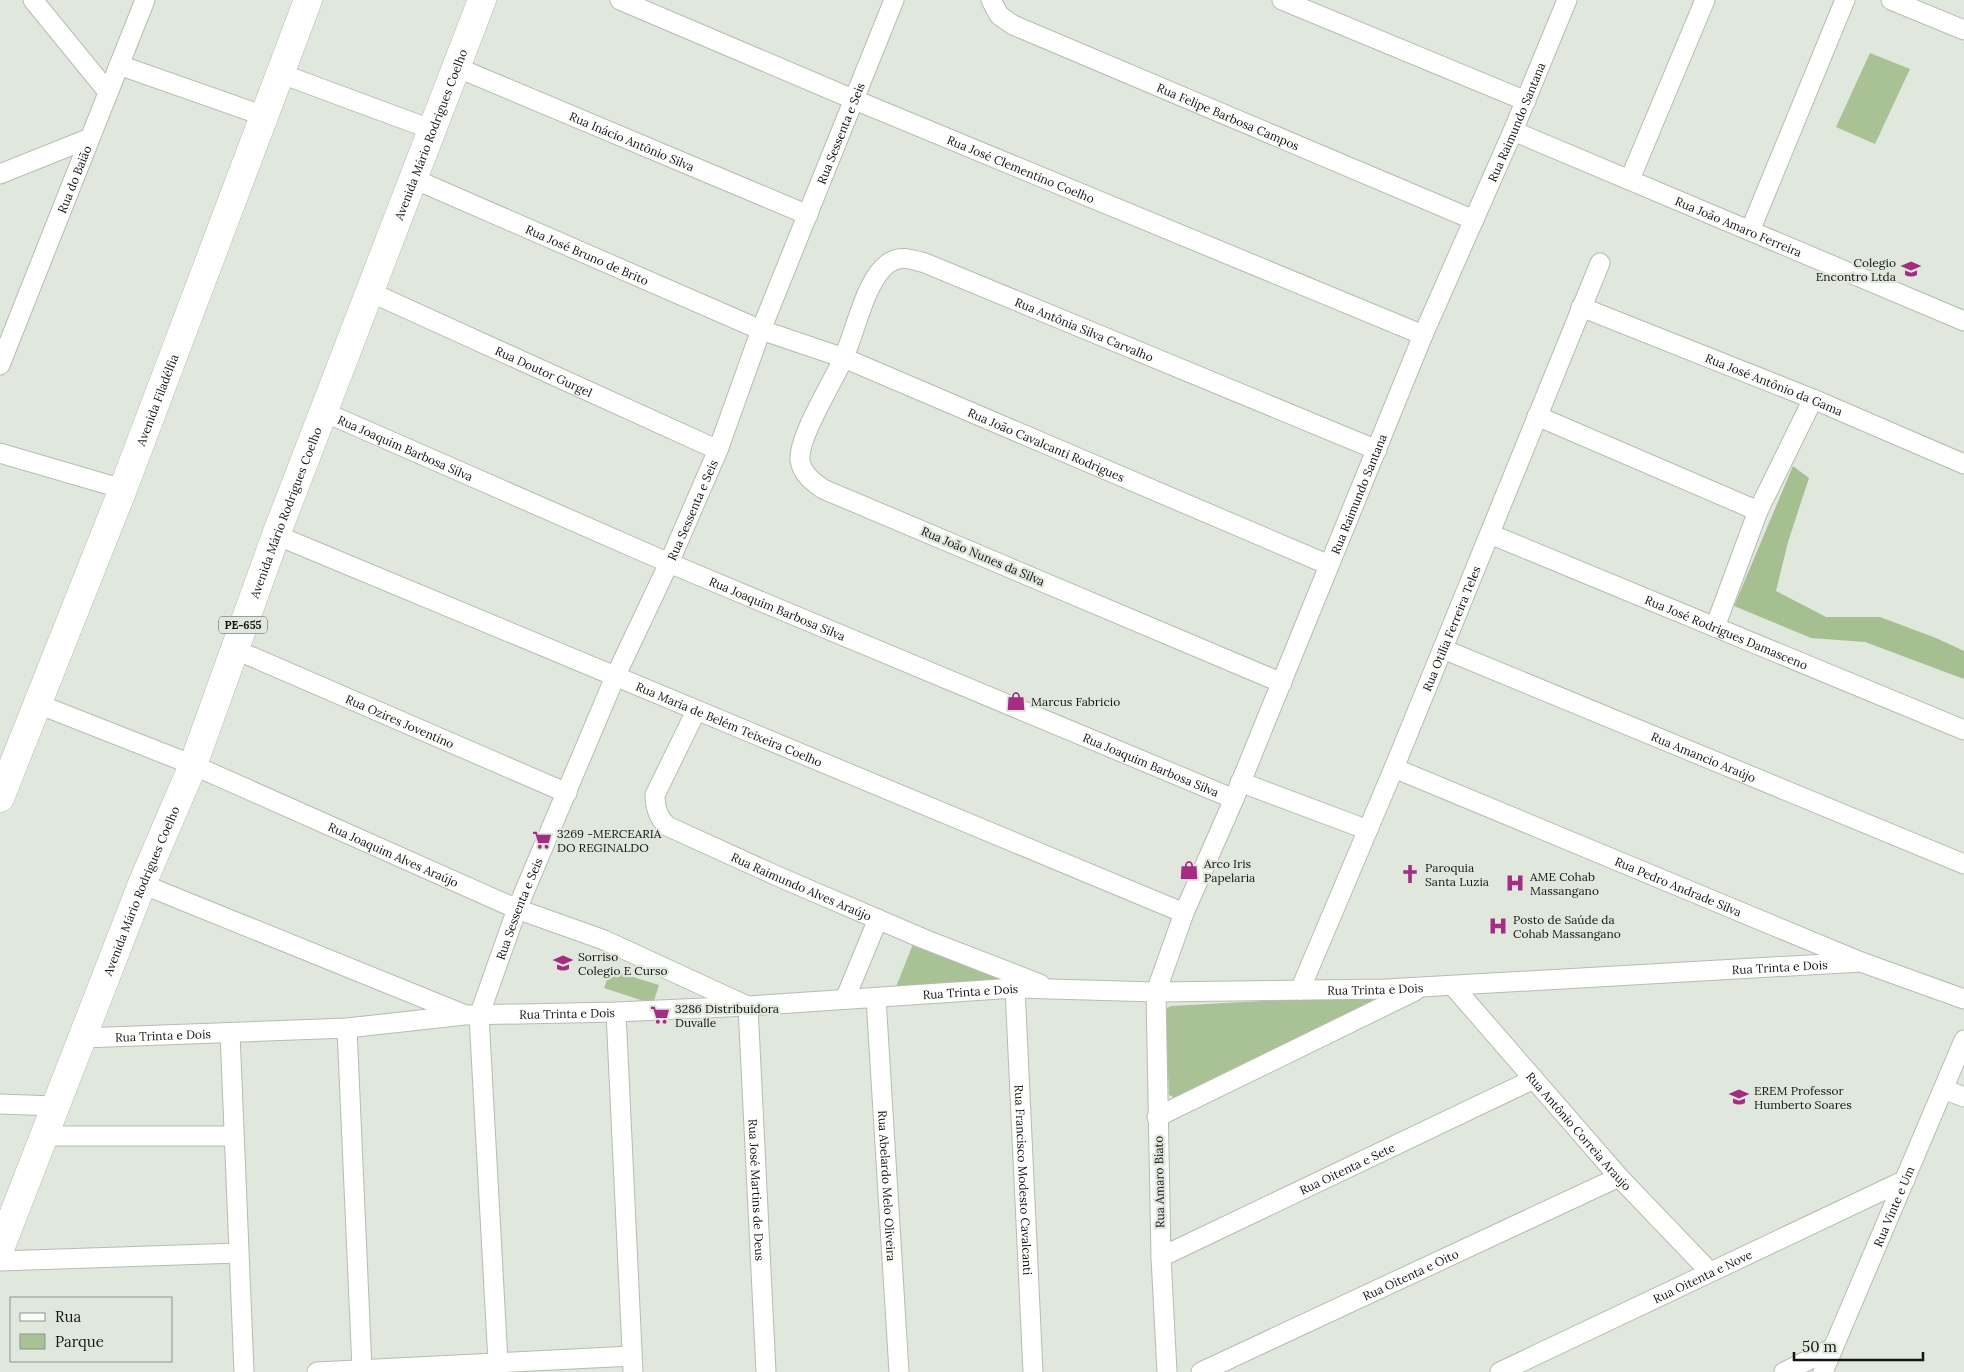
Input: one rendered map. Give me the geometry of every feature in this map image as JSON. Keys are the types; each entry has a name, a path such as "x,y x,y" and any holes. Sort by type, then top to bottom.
{"main road":[{"name":"Avenida Filadélfia","path":"1,790 38,704 123,489 308,0"},
{"name":"Avenida Mário Rodrigues Coelho","path":"0,1249 18,1207 43,1136 142,884 193,766 276,535 482,0"}],"street":[{"path":"33,0 108,92"},
{"name":"Rua do Baião","path":"1,360 145,0"},
{"name":"Rua José Clementino Coelho","path":"620,0 855,100 1423,335"},
{"name":"Rua Sessenta e Seis","path":"472,1015 614,677 669,563 718,450 761,330 894,0"},
{"name":"Rua Felipe Barbosa Campos","path":"991,0 999,14 1013,25 1474,220"},
{"path":"1282,0 1526,101"},
{"name":"Rua Raimundo Santana","path":"1156,992 1184,913 1282,683 1423,335 1526,101 1567,0"},
{"path":"1630,180 1705,0"},
{"path":"1750,231 1845,0"},
{"path":"1891,0 1964,30"},
{"path":"119,64 264,116"},
{"name":"Rua Inácio Antônio Silva","path":"456,67 808,215"},
{"path":"279,73 433,130"},
{"name":"Rua João Amaro Ferreira","path":"1513,131 1964,321"},
{"path":"0,174 90,138"},
{"name":"Rua José Bruno de Brito","path":"414,179 761,330"},
{"name":"Rua Antônia Silva Carvalho","path":"844,358 870,287 881,269 896,258 907,258 925,263 1377,450"},
{"name":"Rua Otilia Ferreira Teles","path":"1300,990 1394,768 1600,263"},
{"name":"Rua Doutor Gurgel","path":"370,292 718,450"},
{"name":"Rua José Antônio da Gama","path":"1581,307 1812,399 1964,464"},
{"name":"Rua João Cavalcanti Rodrigues","path":"761,330 844,358 1329,565"},
{"name":"Rua João Nunes da Silva","path":"844,358 807,432 801,450 800,461 805,475 816,484 1282,683"},
{"path":"1715,626 1758,511 1812,399"},
{"name":"Rua Joaquim Barbosa Silva","path":"324,412 669,563 1237,790 1368,830"},
{"path":"1537,416 1758,511"},
{"path":"0,453 123,489"},
{"name":"Rua José Rodrigues Damasceno","path":"1490,534 1964,730"},
{"name":"Rua Maria de Belém Teixeira Coelho","path":"276,535 1184,913"},
{"name":"Rua Ozires Joventino","path":"234,649 566,793"},
{"name":"Rua Amancio Araújo","path":"1443,649 1964,864"},
{"name":"Rua Joaquim Alves Araújo","path":"38,704 193,766 517,909 604,940 748,1006"},
{"name":"Rua Raimundo Alves Araújo","path":"696,711 655,795 655,805 661,820 667,826 878,919 1056,990"},
{"name":"Rua Pedro Andrade Silva","path":"1394,768 1861,962 1964,999"},
{"path":"142,884 472,1015 498,1362"},
{"path":"845,999 878,919"},
{"name":"Rua Trinta e Dois","path":"82,1038 347,1028 472,1015 616,1012 748,1006 1015,988 1156,992 1423,987 1861,962"},
{"name":"Rua Antônio Correia Araujo","path":"1453,986 1619,1177 1710,1272"},
{"path":"1157,1116 1423,987"},
{"name":"Rua Francisco Modesto Cavalcanti","path":"1015,988 1033,1372"},
{"name":"Rua Amaro Biato","path":"1156,992 1161,1257 1167,1372"},
{"name":"Rua Abelardo Melo Oliveira","path":"876,998 899,1372"},
{"name":"Rua José Martins de Deus","path":"748,1006 766,1372"},
{"path":"317,1372 498,1362 632,1364 616,1012"},
{"path":"347,1028 362,1369"},
{"path":"230,1033 244,1372"},
{"name":"Rua Vinte e Um","path":"1823,1372 1964,1040"},
{"name":"Rua Oitenta e Sete","path":"1161,1257 1534,1079"},
{"path":"1943,1088 1964,1097"},
{"path":"0,1104 55,1106"},
{"path":"43,1136 233,1136"},
{"name":"Rua Oitenta e Oito","path":"1201,1372 1619,1177"},
{"name":"Rua Oitenta e Nove","path":"1500,1372 1905,1180"},
{"path":"0,1261 238,1254"},
{"path":"1784,1372 1833,1348"}],"green space":[{"path":"1870,53 1910,69 1875,144 1836,127"},
{"path":"1793,466 1809,478 1788,542 1776,591 1826,617 1880,617 1936,638 1964,651 1964,679 1865,642 1811,638 1734,606"},
{"path":"915,939 1019,982 894,992"},
{"path":"610,970 659,985 653,1004 604,988"},
{"path":"1376,995 1378,999 1175,1098 1169,1095 1165,1012 1171,1006"}],"place":[{"name":"Colegio Encontro Ltda","path":"1911,269"},
{"name":"Marcus Fabricio","path":"1016,701"},
{"name":"3269 -MERCEARIA DO REGINALDO","path":"542,840"},
{"name":"Arco Iris Papelaria","path":"1189,870"},
{"name":"Paroquia Santa Luzia","path":"1410,874"},
{"name":"AME Cohab Massangano","path":"1515,883"},
{"name":"Posto de Saúde da Cohab Massangano","path":"1498,926"},
{"name":"Sorriso Colegio E Curso","path":"563,963"},
{"name":"3286 Distribuidora Duvalle","path":"660,1015"},
{"name":"EREM Professor Humberto Soares","path":"1739,1097"}]}
